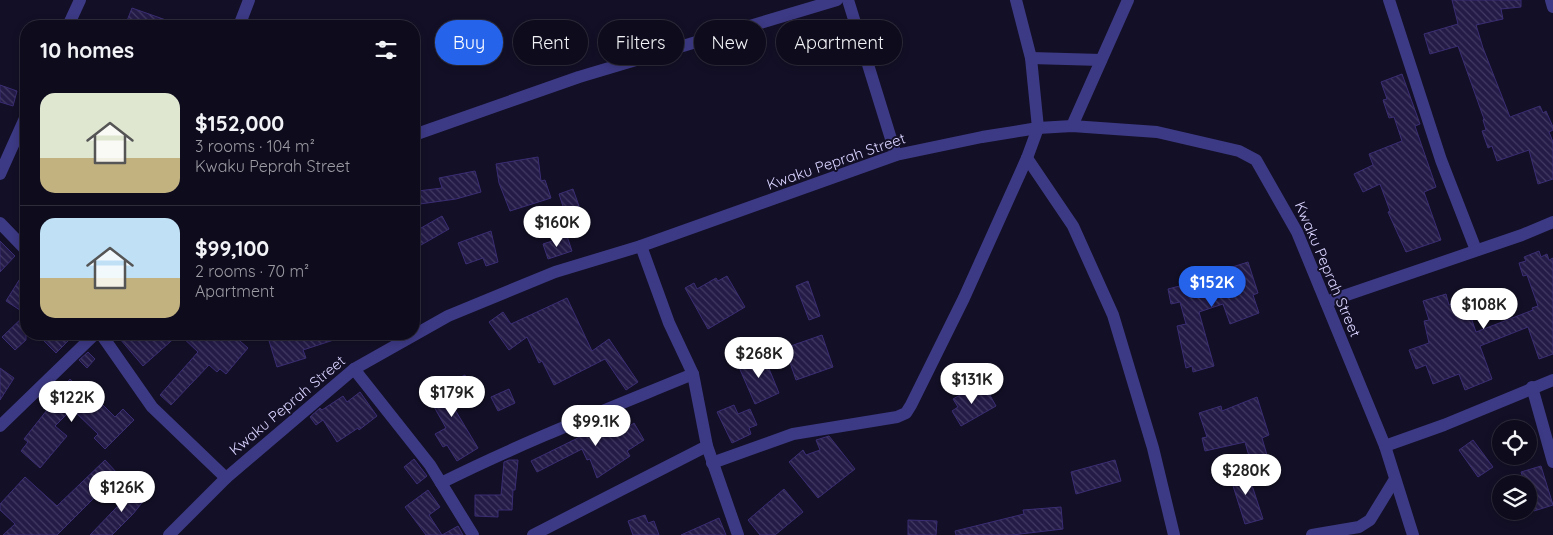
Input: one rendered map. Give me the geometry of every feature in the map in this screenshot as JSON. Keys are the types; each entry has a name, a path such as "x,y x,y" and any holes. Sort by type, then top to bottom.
{"street":[{"path":"71,20 80,0"},
{"path":"242,20 250,0"},
{"path":"420,133 579,77 837,0"},
{"path":"848,0 896,155"},
{"path":"712,463 793,434 897,417 906,413 931,368 1027,158 1038,128 1031,58 1016,0"},
{"path":"1072,126 1128,0"},
{"path":"1389,0 1441,160 1476,250"},
{"path":"1551,0 1553,7"},
{"path":"1031,58 1101,60"},
{"name":"Kwaku Peprah Street","path":"420,332 448,316 555,272 640,246 896,155 1038,128 1072,126 1157,132 1239,151 1256,160 1297,232 1385,446 1413,535"},
{"path":"0,174 20,129"},
{"path":"1027,158 1074,226 1113,315 1152,448 1174,535"},
{"path":"1326,302 1553,222"},
{"path":"0,223 20,244"},
{"path":"640,246 669,323 693,374 707,446 738,535"},
{"path":"0,426 89,340"},
{"path":"105,340 152,407 226,478"},
{"name":"Kwaku Peprah Street","path":"170,535 226,478 354,369 405,340"},
{"path":"354,369 430,465 473,535"},
{"path":"441,483 561,427 693,374"},
{"path":"1385,446 1444,425 1553,380"},
{"path":"1532,388 1553,462"},
{"path":"533,535 707,446"},
{"path":"1312,535 1359,527 1370,520 1395,479"}],"building":[{"path":"1452,0 1521,0 1521,7 1501,9 1503,19 1476,25 1510,117 1540,106 1543,113 1546,111 1553,127 1553,130 1549,132 1553,142 1553,179 1538,184 1529,150 1497,161 1492,146 1488,148 1482,131 1486,130 1484,119 1458,46 1430,54 1424,34 1458,24"},
{"path":"132,8 166,20 127,20"},
{"path":"1402,74 1420,124 1415,126 1436,187 1424,192 1441,240 1406,252 1388,212 1390,211 1380,184 1363,192 1354,174 1373,165 1369,154 1402,141 1394,117 1389,118 1383,100 1387,99 1381,82"},
{"path":"0,85 17,91 13,106 0,102"},
{"path":"538,157 541,181 545,180 551,198 510,211 499,183 496,164"},
{"path":"475,171 481,192 456,199 420,204 420,191 442,188 439,178"},
{"path":"573,189 587,229 572,234 559,194"},
{"path":"442,216 449,229 420,246 420,229"},
{"path":"491,231 498,262 486,266 483,258 466,264 458,243"},
{"path":"567,236 572,251 548,259 543,244"},
{"path":"0,241 15,256 0,272"},
{"path":"1539,251 1541,257 1547,254 1549,260 1553,258 1553,354 1539,359 1528,327 1480,346 1492,379 1465,390 1459,374 1433,384 1426,365 1416,369 1409,350 1429,343 1424,321 1429,320 1423,301 1446,294 1449,305 1465,300 1476,332 1533,310 1532,308 1538,306 1527,275 1523,276 1519,263 1526,261 1524,257"},
{"path":"1248,262 1258,293 1253,295 1259,313 1230,324 1223,304 1199,312 1214,366 1193,372 1192,366 1186,368 1177,326 1186,324 1180,302 1171,304 1168,289 1199,281 1198,278"},
{"path":"727,276 745,307 708,329 685,288 694,283 697,289 716,278 718,281"},
{"path":"20,279 20,310 6,301"},
{"path":"808,281 820,316 809,320 796,286"},
{"path":"567,298 592,351 609,339 638,382 626,390 605,359 554,385 542,361 539,363 527,337 509,350 489,322 503,312 511,324"},
{"path":"20,320 20,340 26,340 15,350 2,337"},
{"path":"822,335 833,367 796,380 785,348"},
{"path":"43,340 69,340 56,353"},
{"path":"121,340 172,340 143,366"},
{"path":"185,340 239,340 248,348 226,374 220,369 217,372 209,365 171,405 160,395 198,352"},
{"path":"269,340 334,340 303,350 306,358 277,367"},
{"path":"88,352 95,359 87,368 79,360"},
{"path":"763,354 779,393 755,404 738,365"},
{"path":"0,368 14,378 0,400"},
{"path":"465,375 471,387 448,398 478,448 457,461 447,445 443,447 435,434 446,428 433,405 429,407 423,395"},
{"path":"70,379 88,396 91,393 115,417 123,409 134,420 105,449 94,438 98,434 72,409 55,426 67,436 40,468 21,451 28,442 24,439 47,410 44,407"},
{"path":"976,386 981,394 987,390 996,406 961,426 952,411 958,407 953,399"},
{"path":"509,389 515,403 498,411 491,397"},
{"path":"360,392 377,416 359,430 358,428 337,442 323,420 316,425 310,417 320,408 322,410 343,396 347,402"},
{"path":"1257,397 1269,435 1262,438 1271,469 1254,474 1245,442 1205,451 1202,438 1207,437 1199,413 1221,406 1222,411"},
{"path":"734,405 738,414 750,409 757,425 749,428 751,434 732,443 717,412"},
{"path":"608,418 618,434 634,423 644,440 627,451 630,456 597,478 590,459 587,460 582,449 537,472 531,461 584,435 581,431"},
{"path":"829,436 855,469 818,498 789,462 803,450 806,455 820,450 816,440"},
{"path":"1473,440 1493,467 1478,477 1459,450"},
{"path":"414,459 427,476 417,484 404,467"},
{"path":"105,460 118,474 57,535 3,535 15,524 0,510 0,504 25,477 57,506"},
{"path":"518,460 512,510 498,510 498,517 475,516 475,495 501,495 504,462"},
{"path":"1115,460 1121,481 1076,494 1071,472"},
{"path":"1541,466 1553,505 1537,510 1537,475 1522,475 1521,472"},
{"path":"1246,467 1263,519 1245,524 1229,473"},
{"path":"138,485 149,494 133,514 112,535 90,535"},
{"path":"784,489 803,512 775,535 760,535 748,520"},
{"path":"428,490 440,507 429,515 442,535 426,535 405,507"},
{"path":"1061,507 1063,529 1012,535 956,535 955,531 1024,514 1023,510"},
{"path":"645,515 648,523 654,521 659,535 633,535 628,521"},
{"path":"719,518 726,535 681,535"},
{"path":"908,520 937,521 936,535 908,535"},
{"path":"458,526 463,535 442,535"}]}
